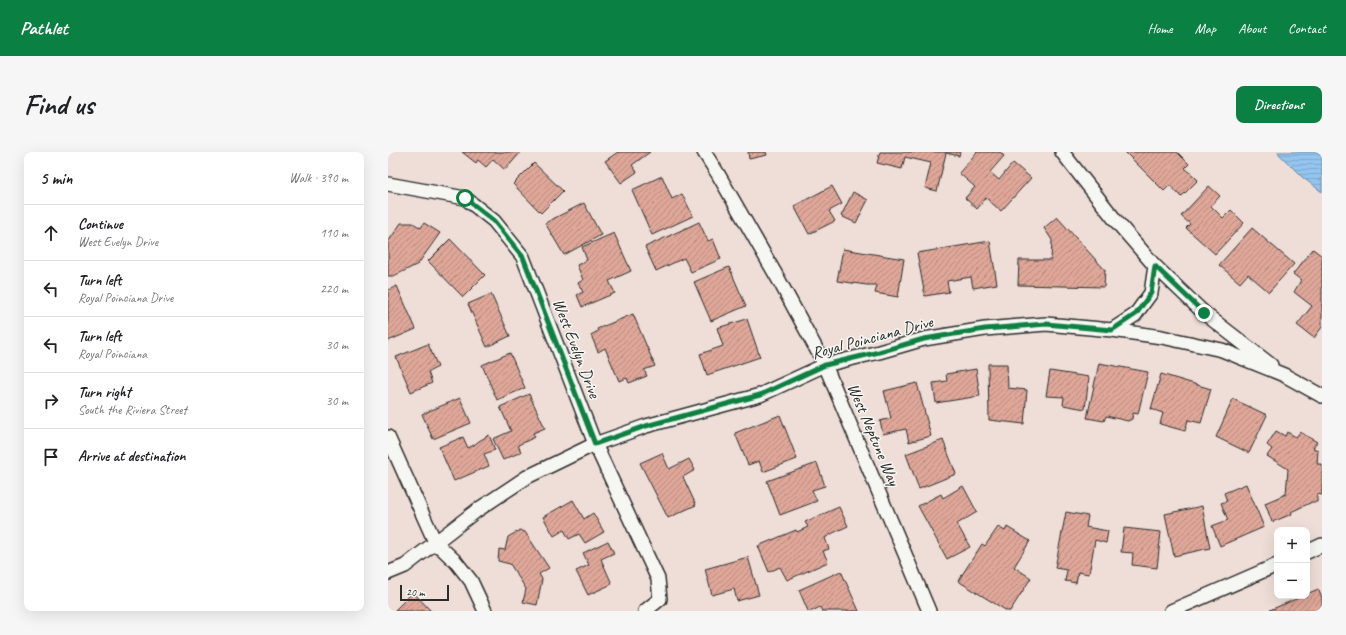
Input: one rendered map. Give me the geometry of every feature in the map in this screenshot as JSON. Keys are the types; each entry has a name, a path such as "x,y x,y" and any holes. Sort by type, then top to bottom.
{"street":[{"name":"West Neptune Way","path":"704,152 780,282 825,365 929,611"},
{"path":"1062,152 1116,221 1155,266 1204,313 1284,375"},
{"name":"West Evelyn Drive","path":"388,184 465,198 494,221 523,257 595,444 658,579 660,599 645,611"},
{"path":"1112,330 1136,314 1151,293 1155,266"},
{"name":"Royal Poinciana Drive","path":"388,574 405,566 476,511 527,477 595,444 646,426 760,395 825,365 924,339 985,329 1046,324 1112,330 1162,337 1222,350 1284,375 1322,396"},
{"path":"388,437 435,542 456,562 471,581 485,611"},
{"path":"1310,551 1322,545"},
{"path":"1171,611 1274,566"}],"water":[{"path":"1277,152 1322,152 1322,192 1302,177"}],"building":[{"path":"462,152 521,152 505,170 493,159 486,167 478,160 476,163"},
{"path":"618,152 650,152 632,165 637,172 621,183 605,161"},
{"path":"748,152 766,152 767,155 749,159"},
{"path":"880,152 960,152 959,156 946,153 937,191 925,188 931,163 905,157 902,169 877,163"},
{"path":"977,152 1000,152 1004,156 990,172 999,180 1013,163 1031,178 1001,211 986,198 977,209 965,198 975,187 959,173"},
{"path":"1125,152 1177,152 1189,164 1185,168 1198,180 1181,197 1170,185 1164,191"},
{"path":"534,163 563,191 541,213 513,184"},
{"path":"662,176 672,199 682,194 693,216 652,235 632,190"},
{"path":"832,186 842,204 829,211 835,221 809,234 794,206"},
{"path":"1209,186 1220,196 1211,206 1223,218 1231,210 1244,223 1215,254 1186,228 1190,224 1181,216"},
{"path":"853,192 868,200 856,223 841,216"},
{"path":"584,203 601,235 564,255 545,223"},
{"path":"1057,217 1105,270 1104,287 1018,285 1019,260 1051,260 1052,240 1044,228"},
{"path":"699,222 708,241 713,239 721,259 691,272 684,258 656,271 645,247"},
{"path":"401,223 413,223 421,228 424,223 440,233 418,264 394,276 388,276 388,242"},
{"path":"1252,228 1294,264 1269,292 1248,274 1240,283 1219,265"},
{"path":"614,233 631,271 609,281 615,293 582,307 577,295 583,292 578,283 583,280 577,265 587,260 582,247"},
{"path":"450,239 485,275 463,297 428,261"},
{"path":"990,241 997,284 973,288 971,277 947,281 949,292 925,296 917,253"},
{"path":"843,249 904,259 898,297 875,293 877,285 837,281"},
{"path":"1313,249 1322,256 1322,327 1314,338 1297,325 1312,306 1294,292 1301,280 1293,274"},
{"path":"729,267 746,306 711,321 694,282"},
{"path":"397,286 416,329 388,341 388,290"},
{"path":"491,294 510,336 487,347 468,304"},
{"path":"633,314 655,366 644,370 647,376 629,383 627,378 619,381 605,348 598,352 591,335 598,331 597,329"},
{"path":"747,319 760,357 707,375 700,354 723,346 717,328"},
{"path":"428,344 438,367 428,372 432,383 411,392 396,357"},
{"path":"510,353 525,388 497,400 482,365"},
{"path":"1099,363 1148,372 1138,414 1133,413 1132,419 1128,421 1106,416 1104,421 1087,418"},
{"path":"988,364 1007,364 1008,388 1027,390 1024,424 989,420"},
{"path":"976,369 980,396 936,403 933,383 947,381 946,374"},
{"path":"1050,371 1089,377 1085,409 1063,405 1064,397 1046,396"},
{"path":"1161,374 1211,389 1201,423 1188,420 1185,431 1160,424 1163,413 1151,409"},
{"path":"917,383 931,436 909,442 906,429 883,434 880,421 891,418 884,391"},
{"path":"529,394 545,428 533,433 535,437 518,445 521,452 503,460 493,439 511,431 500,407"},
{"path":"460,398 471,423 433,439 422,414"},
{"path":"1233,399 1267,415 1249,453 1216,437"},
{"path":"780,415 797,459 763,472 759,461 748,465 735,433"},
{"path":"1276,431 1285,436 1287,432 1296,437 1300,432 1317,442 1313,448 1318,450 1317,464 1322,464 1322,495 1317,494 1317,502 1312,502 1291,512 1292,514 1272,522 1265,503 1286,494 1288,469 1267,456 1272,449 1267,445"},
{"path":"489,435 495,450 484,454 489,466 454,481 439,447 463,437 468,448"},
{"path":"943,440 956,474 919,489 906,454"},
{"path":"662,453 669,469 689,459 695,470 683,477 696,505 668,518 640,463"},
{"path":"817,463 825,486 812,490 817,501 780,515 767,481"},
{"path":"1246,484 1264,527 1220,546 1212,526 1228,520 1221,503 1227,501 1224,493"},
{"path":"963,486 977,512 957,524 970,547 947,559 918,506 941,494 943,498"},
{"path":"573,500 584,519 593,513 604,532 585,543 579,534 569,539 564,530 554,536 543,517"},
{"path":"1202,506 1210,548 1174,556 1165,514"},
{"path":"839,507 848,526 825,538 829,549 823,551 828,562 787,580 780,567 769,572 758,546 796,530 797,532 808,527 805,522"},
{"path":"1066,512 1088,516 1086,527 1108,531 1106,543 1095,540 1089,574 1078,572 1076,583 1065,581 1067,570 1055,568"},
{"path":"998,527 1005,531 1007,527 1030,541 1014,567 1031,578 1010,611 1007,611 958,581 982,544 985,546"},
{"path":"1124,528 1161,532 1157,568 1132,565 1133,553 1121,552"},
{"path":"520,530 525,532 549,568 539,574 542,579 537,605 523,602 526,589 510,564 498,561 499,549 505,550 508,537"},
{"path":"608,541 614,553 601,559 612,584 588,595 576,571 589,565 583,553"},
{"path":"748,557 759,595 737,601 734,589 712,595 705,569"},
{"path":"841,571 859,611 822,611 820,607 812,611 808,611 799,590"},
{"path":"1318,589 1322,598 1322,611 1270,611 1296,599 1310,599 1310,593"},
{"path":"413,592 431,611 394,611"}],"route":[{"path":"465,198 494,221 523,257 595,444 646,426 760,395 825,365 924,339 985,329 1046,324 1112,330 1136,314 1151,293 1155,266 1204,313"}]}
